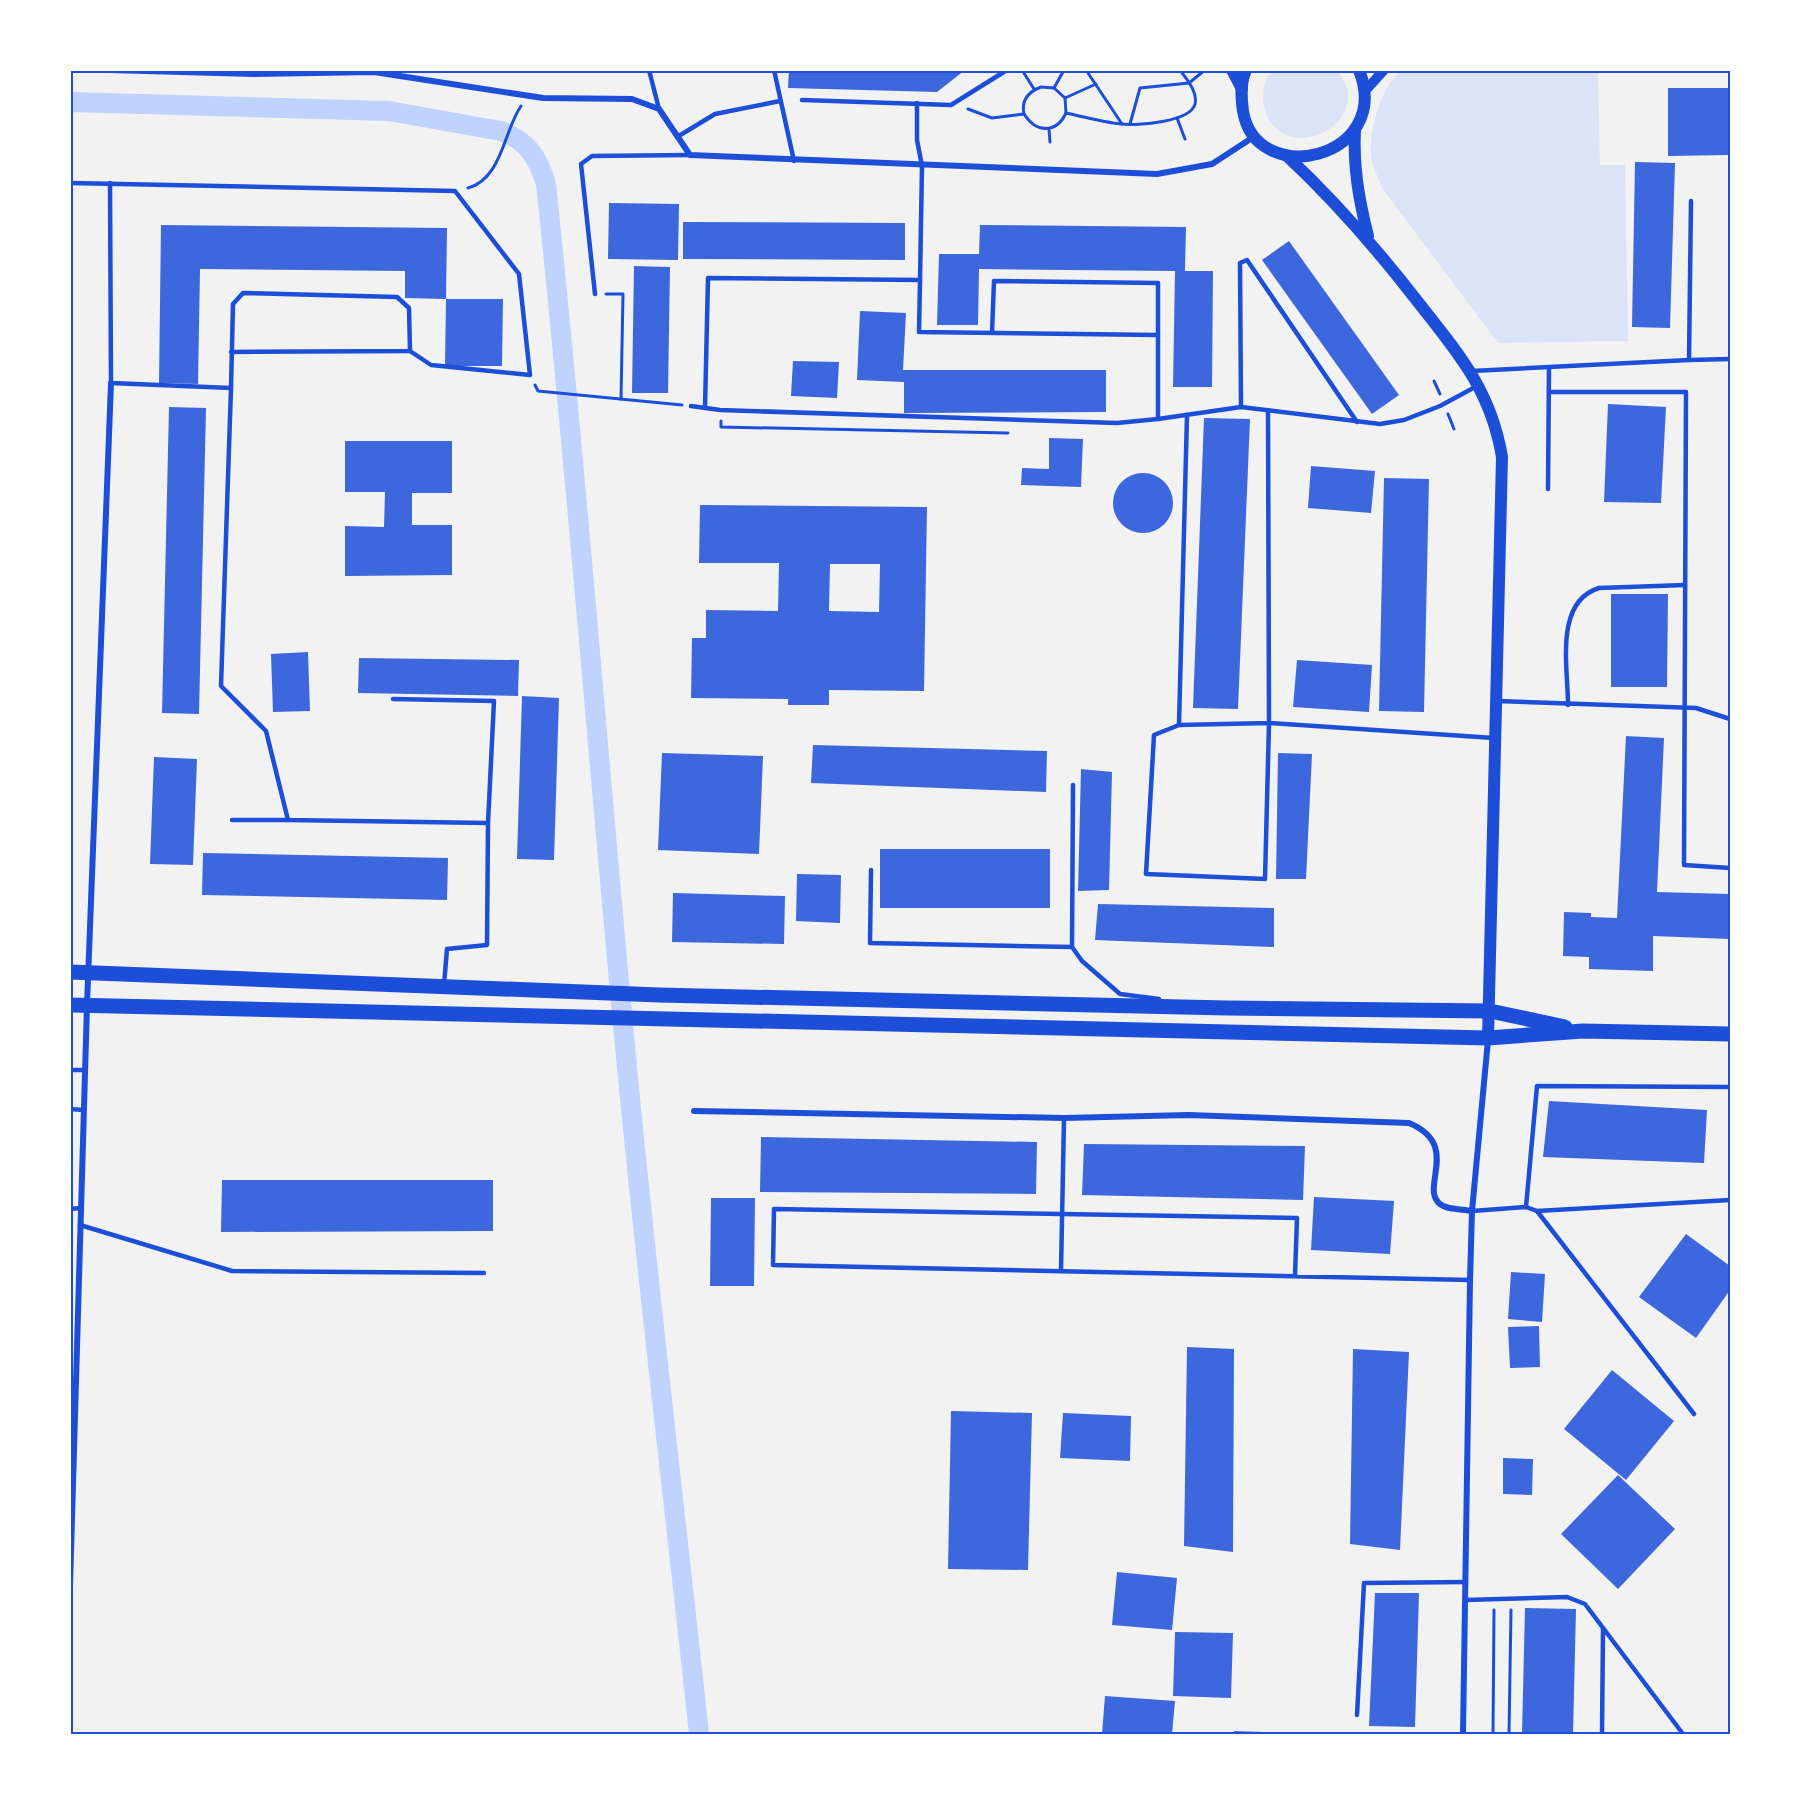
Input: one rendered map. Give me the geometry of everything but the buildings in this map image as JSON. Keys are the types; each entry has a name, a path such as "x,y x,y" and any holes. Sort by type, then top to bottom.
{"main road":[{"path":"1232,70 1242,89"},
{"path":"1246,70 1242,89 1244,116 1255,136 1269,148 1287,156 1306,158 1326,153 1342,143 1355,129 1363,111 1365,91 1359,70"},
{"path":"1355,129 1353,157 1357,190 1369,238"},
{"path":"1287,156 1369,238 1472,371 1498,432 1502,457 1488,1038"},
{"path":"70,972 659,995 1227,1008 1490,1011 1583,1031"},
{"path":"70,1005 1488,1038 1583,1031 1731,1034"}],"street":[{"path":"109,70 374,71 543,98 632,99 659,109 690,155 794,161 1157,174 1212,164 1255,136"},
{"path":"1365,91 1384,70"},
{"path":"70,1587 88,973 111,383"},
{"path":"1463,1734 1472,1211 1488,1038"},
{"path":"694,1111 1064,1118 1189,1115 1410,1123 1423,1129 1433,1139 1437,1155 1437,1202 1441,1206 1472,1211"}],"lane":[{"path":"649,70 659,109"},
{"path":"774,70 794,161"},
{"path":"802,100 951,105 1007,70"},
{"path":"677,137 715,114 780,101"},
{"path":"917,103 917,140 922,166 920,332 1158,335"},
{"path":"595,294 581,164 592,156 690,155"},
{"path":"70,183 455,191 519,274 530,375 431,365 410,351 231,352"},
{"path":"110,183 111,383 231,388"},
{"path":"1689,360 1691,201"},
{"path":"1241,407 1240,263 1247,260 1357,422"},
{"path":"705,408 708,278 920,280"},
{"path":"992,333 994,281 1158,283 1158,419"},
{"path":"288,820 266,731 221,686 232,304 243,293 397,297 410,308 410,351"},
{"path":"1472,371 1731,359"},
{"path":"1548,489 1549,367"},
{"path":"690,406 1117,423 1241,407 1380,424 1404,420 1440,406 1479,385"},
{"path":"1549,392 1686,392 1683,865 1731,868"},
{"path":"1268,410 1269,723 1265,879 1146,874 1154,735 1179,725 1269,723 1496,739"},
{"path":"1179,725 1187,414"},
{"path":"1568,705 1568,624 1577,600 1588,591 1599,588 1684,585"},
{"path":"393,699 494,701 488,823 487,945 447,949 443,987"},
{"path":"1497,701 1696,708 1731,719"},
{"path":"1073,785 1072,947 1082,961 1120,994 1227,1008"},
{"path":"232,820 488,823"},
{"path":"871,870 870,943 1072,947"},
{"path":"70,1070 85,1070"},
{"path":"1526,1207 1537,1086 1731,1087"},
{"path":"70,1109 84,1110"},
{"path":"1061,1271 1064,1118"},
{"path":"1472,1211 1731,1200"},
{"path":"70,1209 81,1208"},
{"path":"1295,1276 1297,1218 774,1209 773,1265 1470,1280"},
{"path":"1537,1210 1694,1414"},
{"path":"80,1225 232,1271 484,1273"},
{"path":"1357,1715 1364,1583 1466,1582"},
{"path":"1465,1600 1567,1597 1585,1604 1683,1734"},
{"path":"1602,1734 1603,1628"}],"path":[{"path":"1022,70 1034,89"},
{"path":"1054,88 1064,70"},
{"path":"1086,70 1122,124"},
{"path":"1066,113 1122,124 1177,118 1191,111 1195,105 1195,95 1180,70"},
{"path":"1130,124 1140,88 1189,83 1205,70"},
{"path":"1065,98 1095,84"},
{"path":"1054,88 1065,98 1066,113 1057,125 1048,129 1035,128 1024,114 1022,105 1034,89 1054,88"},
{"path":"955,102 979,115 992,118 1024,114"},
{"path":"455,191 472,187 489,173 500,157 503,143 515,115"},
{"path":"1177,118 1185,139"},
{"path":"1048,129 1050,142"},
{"path":"595,294 622,294 621,399"},
{"path":"530,375 538,391 547,394 577,394 690,406"},
{"path":"721,427 1010,433"},
{"path":"1493,1734 1494,1599"},
{"path":"1494,1610 1511,1610 1509,1734"}],"shaded area":[{"path":"1272,70 1338,71 1347,90 1346,108 1337,122 1323,132 1307,138 1290,136 1275,127 1265,110 1263,100 1265,85"},
{"path":"1401,71 1598,71 1600,165 1625,165 1628,341 1498,343 1382,188 1373,165 1371,139 1373,126 1387,88"}],"waterway":[{"path":"70,102 389,111 501,131 525,145 543,174 546,184 568,410 637,1169 699,1734"}]}
